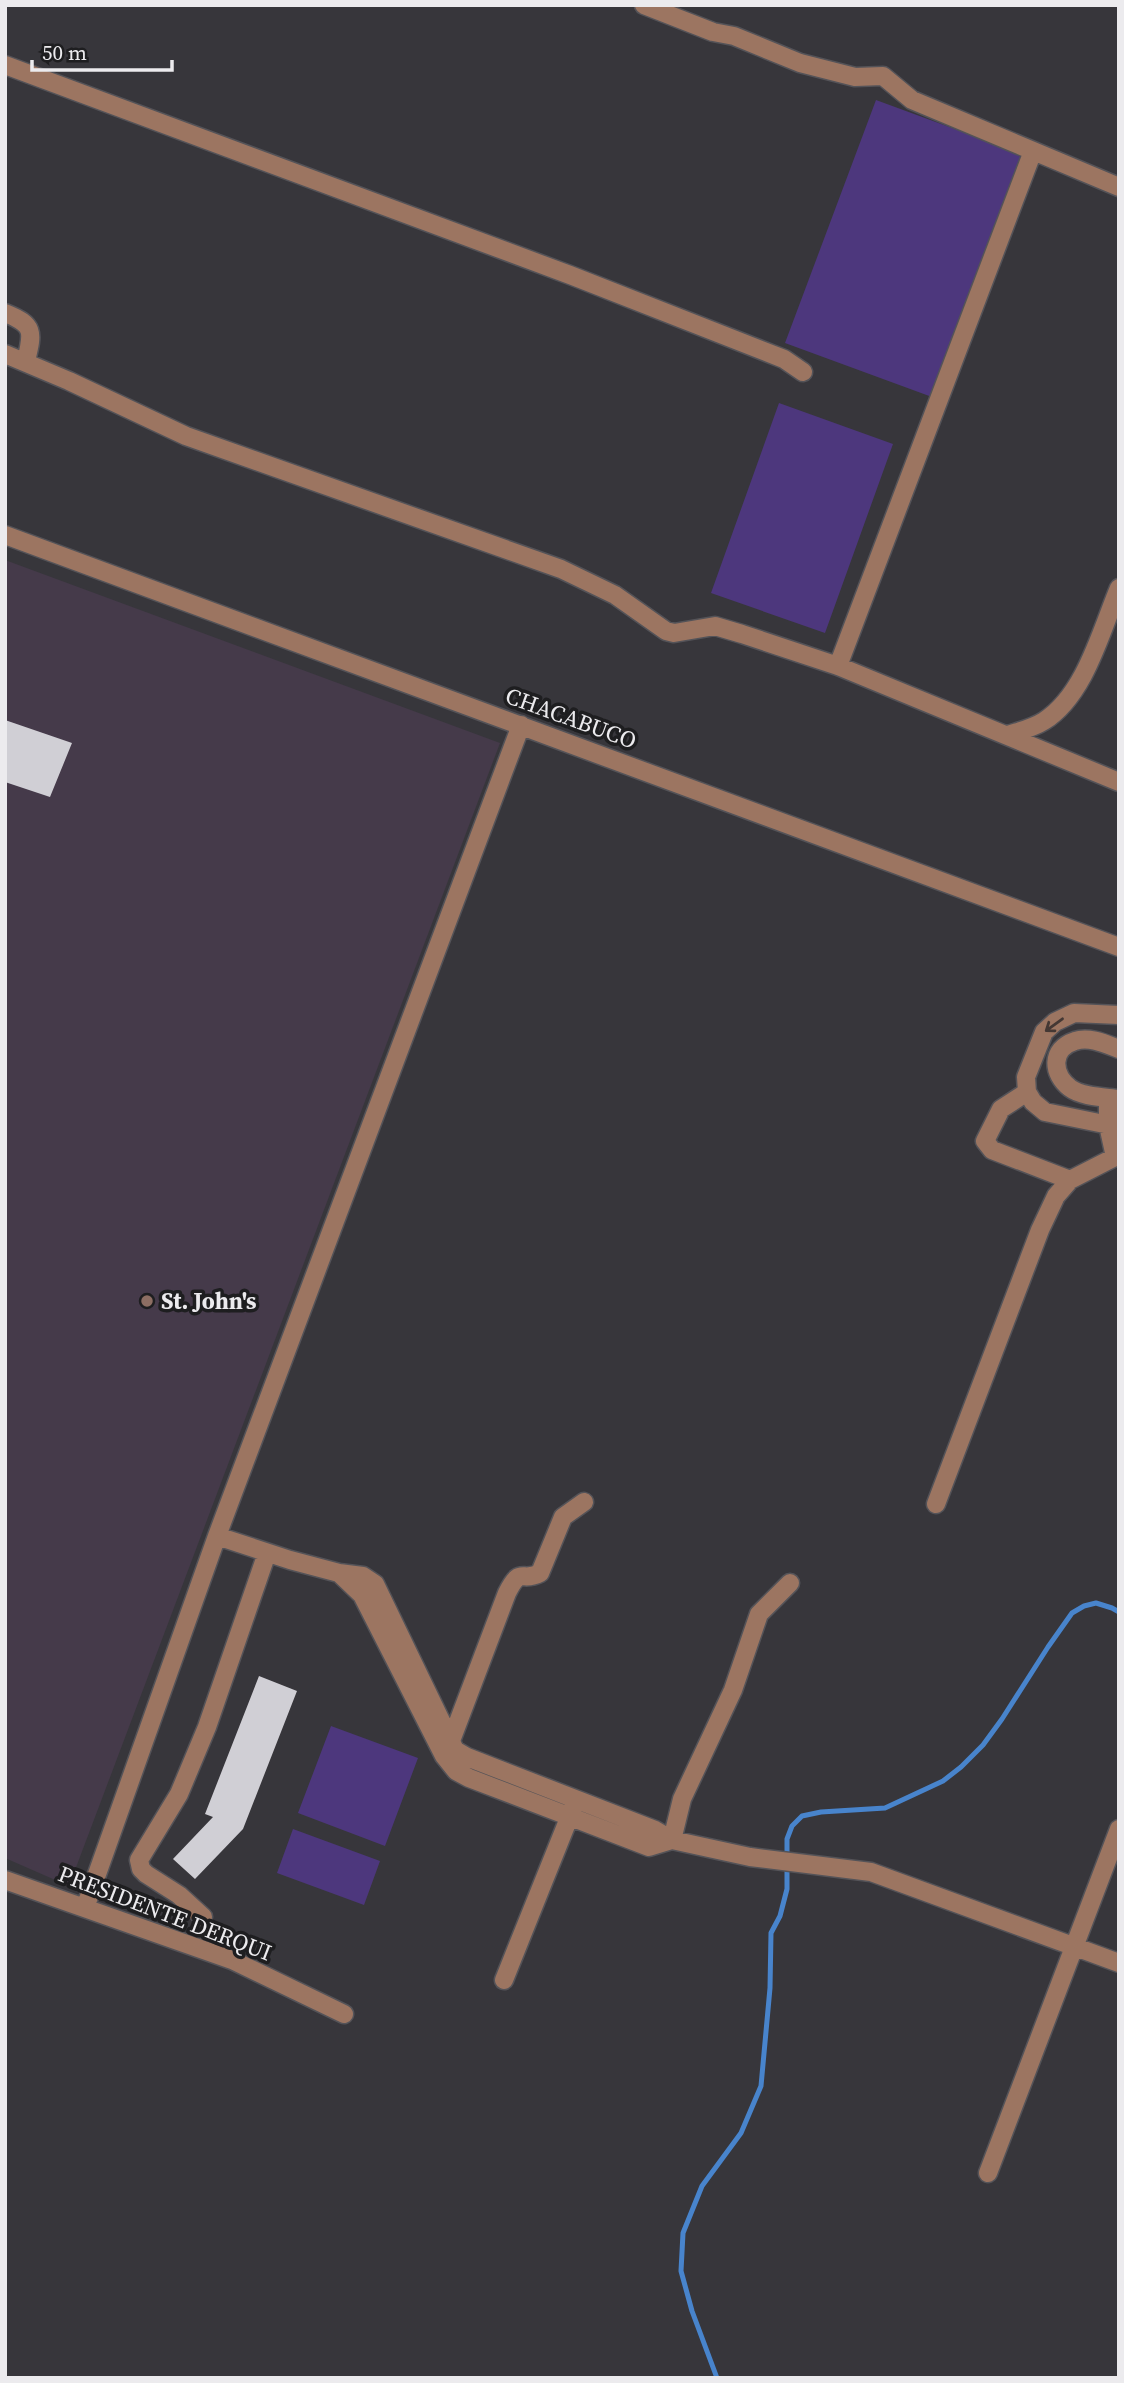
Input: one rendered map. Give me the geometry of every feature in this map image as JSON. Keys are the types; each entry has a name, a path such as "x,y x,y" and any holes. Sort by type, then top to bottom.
{"street":[{"path":"644,5 713,32 734,36 800,63 855,77 883,76 912,100 1119,187"},
{"path":"5,65 570,275 784,359 803,372"},
{"path":"838,666 1033,151"},
{"path":"5,313 22,319 32,335 26,361"},
{"path":"5,354 26,361 186,436 561,569 615,595 666,631 674,633 715,626 838,666 1119,782"},
{"name":"CHACABUCO","path":"5,535 1119,947"},
{"path":"1008,735 1043,722 1069,697 1082,678 1119,588"},
{"path":"85,1908 217,1536 521,725"},
{"path":"1113,1126 1045,1112 1033,1102 1027,1092 1026,1077 1044,1031 1055,1022 1074,1013 1119,1015"},
{"path":"936,1504 1040,1230 1056,1196 1070,1180 1117,1156 1113,1098 1092,1096 1071,1089 1058,1074 1055,1064 1058,1055 1077,1040 1089,1040 1119,1049"},
{"path":"1027,1092 1001,1109 985,1141 992,1150 1070,1180"},
{"path":"448,1749 514,1579 519,1575 533,1576 540,1573 563,1517 584,1502"},
{"path":"217,1536 339,1573 363,1576 375,1584 456,1771 469,1779 649,1847 672,1840"},
{"path":"203,1917 179,1895 146,1874 141,1869 139,1860 179,1794 193,1761 267,1553"},
{"path":"672,1840 682,1799 733,1690 759,1614 790,1583"},
{"path":"448,1749 655,1830 672,1840 750,1857 872,1872 1119,1963"},
{"path":"504,1980 576,1800"},
{"path":"988,2173 1119,1829"},
{"name":"PRESIDENTE DERQUI","path":"5,1880 232,1960 344,2014"}],"shaded area":[{"path":"876,100 1023,154 932,397 785,343"},
{"path":"779,403 893,444 825,633 711,593"},
{"name":"St. John's","path":"5,560 500,743 69,1886 5,1858"},
{"path":"331,1726 418,1758 385,1846 298,1813"},
{"path":"293,1829 380,1861 364,1905 277,1873"}],"building":[{"path":"5,720 72,743 50,797 5,782"},
{"path":"259,1676 297,1691 243,1829 195,1879 173,1859 213,1817 205,1814"}],"waterway":[{"path":"717,2378 692,2311 681,2271 683,2233 702,2186 741,2133 761,2086 770,1988 771,1933 780,1916 787,1889 787,1839 792,1826 802,1816 821,1812 885,1808 943,1781 983,1745 1072,1613 1096,1603 1119,1612"}],"place":[{"name":"St. John's","path":"147,1301"}]}
